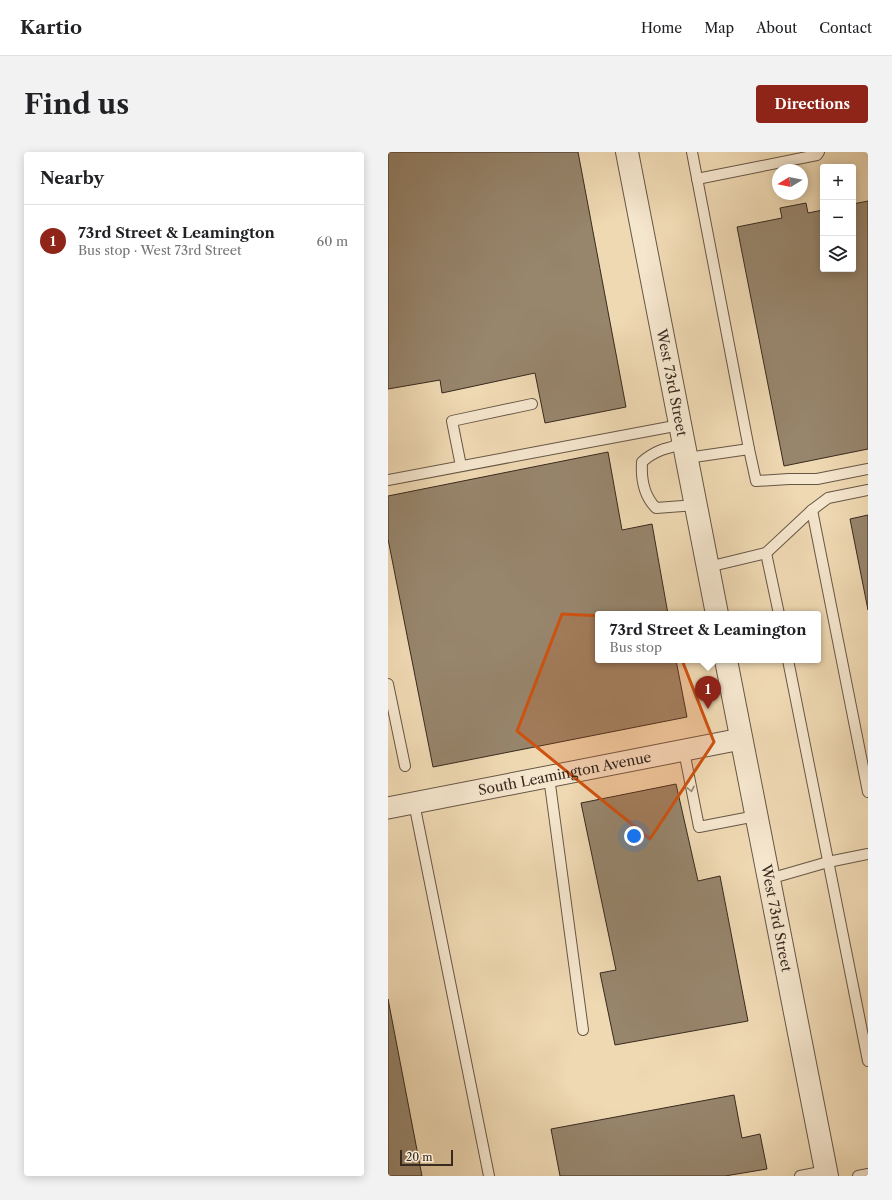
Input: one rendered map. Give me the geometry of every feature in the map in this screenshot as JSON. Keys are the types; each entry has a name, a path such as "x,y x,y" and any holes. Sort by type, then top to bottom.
{"street":[{"name":"West 73rd Street","path":"627,152 716,611"},
{"name":"West 73rd Street","path":"727,663 826,1173"},
{"name":"South Leamington Avenue","path":"388,808 741,739"}],"lane":[{"path":"692,152 756,482 789,478 817,479 868,469"},
{"path":"698,180 817,155 819,152"},
{"path":"461,466 452,421 532,404"},
{"path":"683,442 656,451 648,456 642,462 641,475 645,490 651,503 656,508 696,505"},
{"path":"388,480 461,466 683,442 749,449"},
{"path":"708,567 766,553 812,510 828,498 868,490"},
{"path":"812,510 868,792"},
{"path":"766,553 778,611"},
{"path":"789,663 868,1061"},
{"path":"388,684 390,706 405,766"},
{"path":"684,751 699,827 756,816"},
{"path":"549,777 583,1030"},
{"path":"414,803 489,1176"},
{"path":"769,879 828,862 868,854"},
{"path":"800,1176 826,1173"},
{"path":"858,1176 868,1174"}],"highlighted area":[{"path":"562,614 666,619 714,742 650,839 517,731"}],"building":[{"path":"388,152 578,152 626,407 545,423 535,373 442,393 440,380 388,389"},
{"path":"868,201 868,449 784,466 737,227 782,218 780,208 806,203 808,213 820,211 820,272 856,272 856,203"},
{"path":"608,452 622,530 652,524 667,611 595,611 595,663 677,663 687,717 433,767 388,539 388,496"},
{"path":"868,515 868,610 850,519"},
{"path":"676,784 698,881 720,876 748,1021 615,1045 600,973 616,970 581,803"},
{"path":"388,999 422,1176 388,1176"},
{"path":"734,1095 742,1138 760,1134 767,1169 725,1176 560,1176 551,1129"}],"place":[{"name":"73rd Street & Leamington","path":"708,709"}]}
